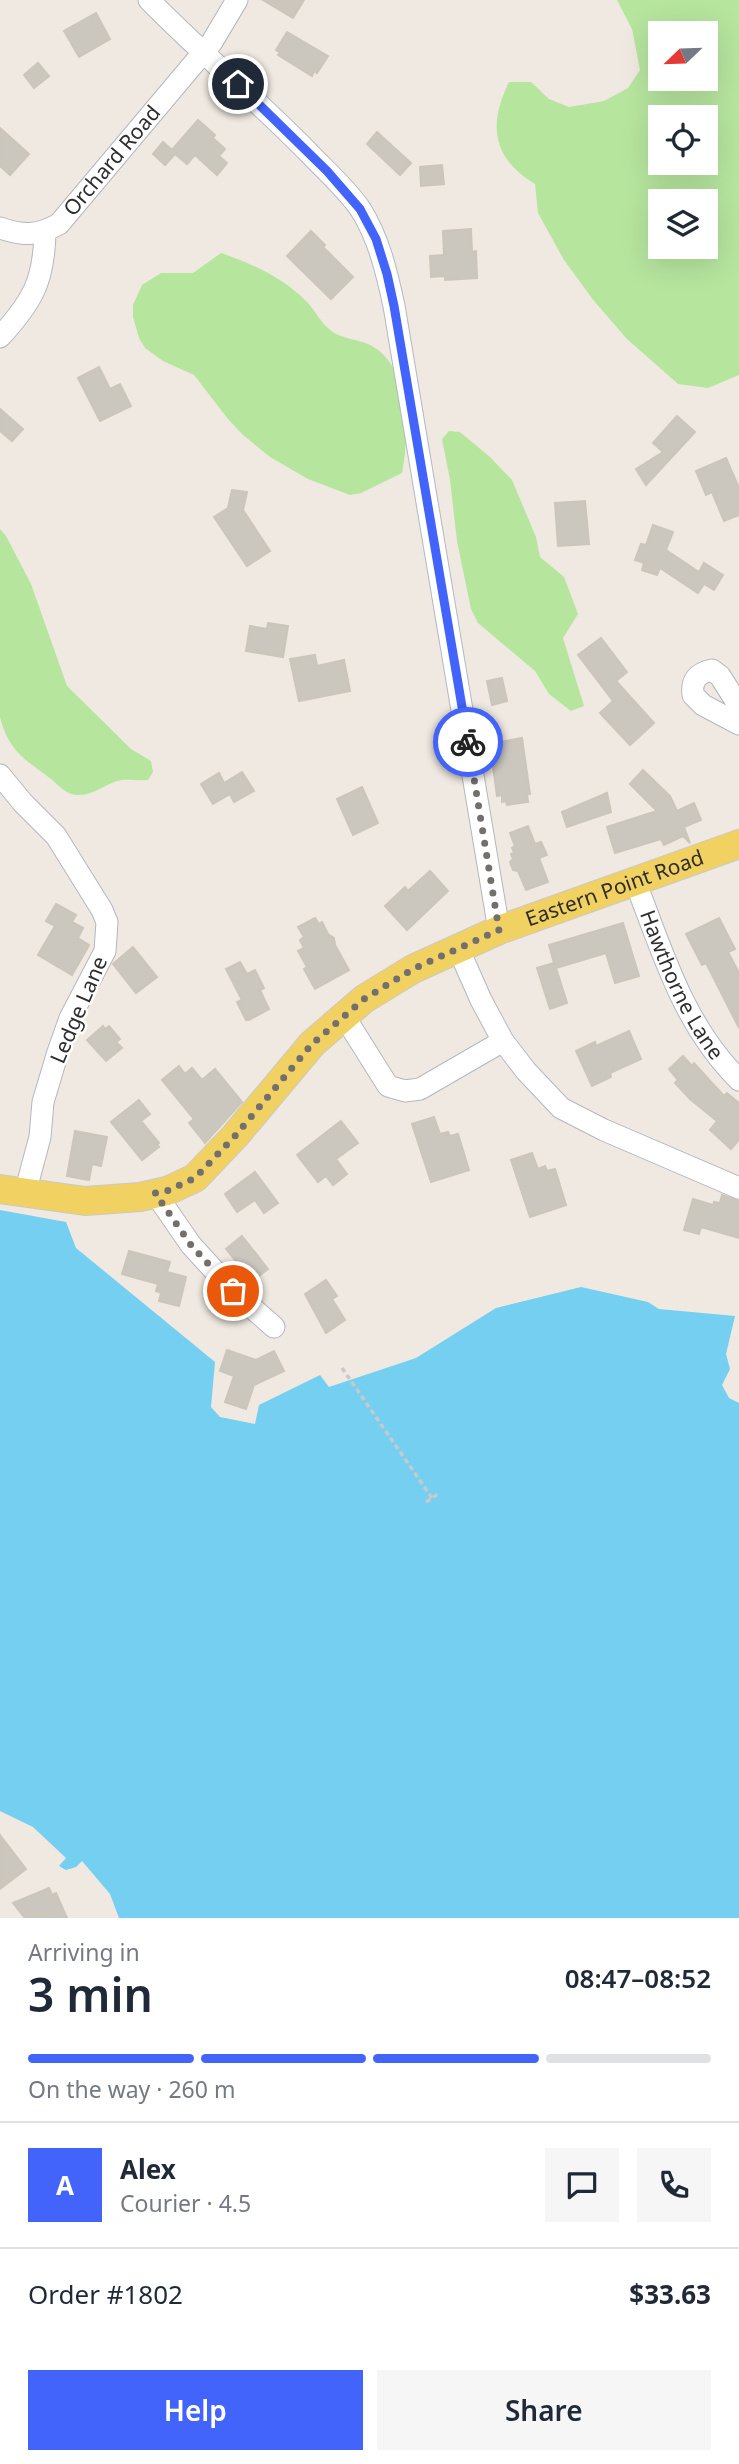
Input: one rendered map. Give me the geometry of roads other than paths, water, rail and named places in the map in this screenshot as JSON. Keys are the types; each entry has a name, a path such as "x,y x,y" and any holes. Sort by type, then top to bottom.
{"main road":[{"name":"Eastern Point Road","path":"13,1191 85,1201 140,1197 167,1191 195,1178 235,1136 312,1044 364,999 413,969 499,930 739,844"}],"street":[{"path":"149,0 273,117 360,209 376,239 396,318 499,930"},
{"name":"Orchard Road","path":"0,228 19,235 45,232 58,224 212,42 237,0"},
{"path":"0,337 16,320 40,279 45,232"},
{"path":"739,706 720,676 712,670 696,677 692,685 693,695 704,705 739,724"},
{"name":"Ledge Lane","path":"0,775 55,836 107,922 105,951 71,1018 43,1102 40,1137 13,1191"},
{"name":"Hawthorne Lane","path":"635,881 679,995 720,1061 739,1080"},
{"path":"458,948 503,1041 526,1071 561,1108 604,1130 739,1188"},
{"path":"344,1016 388,1086 405,1091 420,1089 503,1041"},
{"path":"155,1193 191,1245 233,1291 274,1327"}],"water":[{"path":"0,1210 66,1222 76,1248 215,1362 211,1407 220,1417 255,1424 259,1405 320,1375 329,1387 416,1358 496,1308 581,1287 648,1302 659,1309 735,1316 726,1354 730,1369 722,1385 729,1398 739,1403 739,1918 119,1918 110,1894 82,1861 76,1867 66,1870 59,1866 66,1858 33,1827 0,1811"}]}
